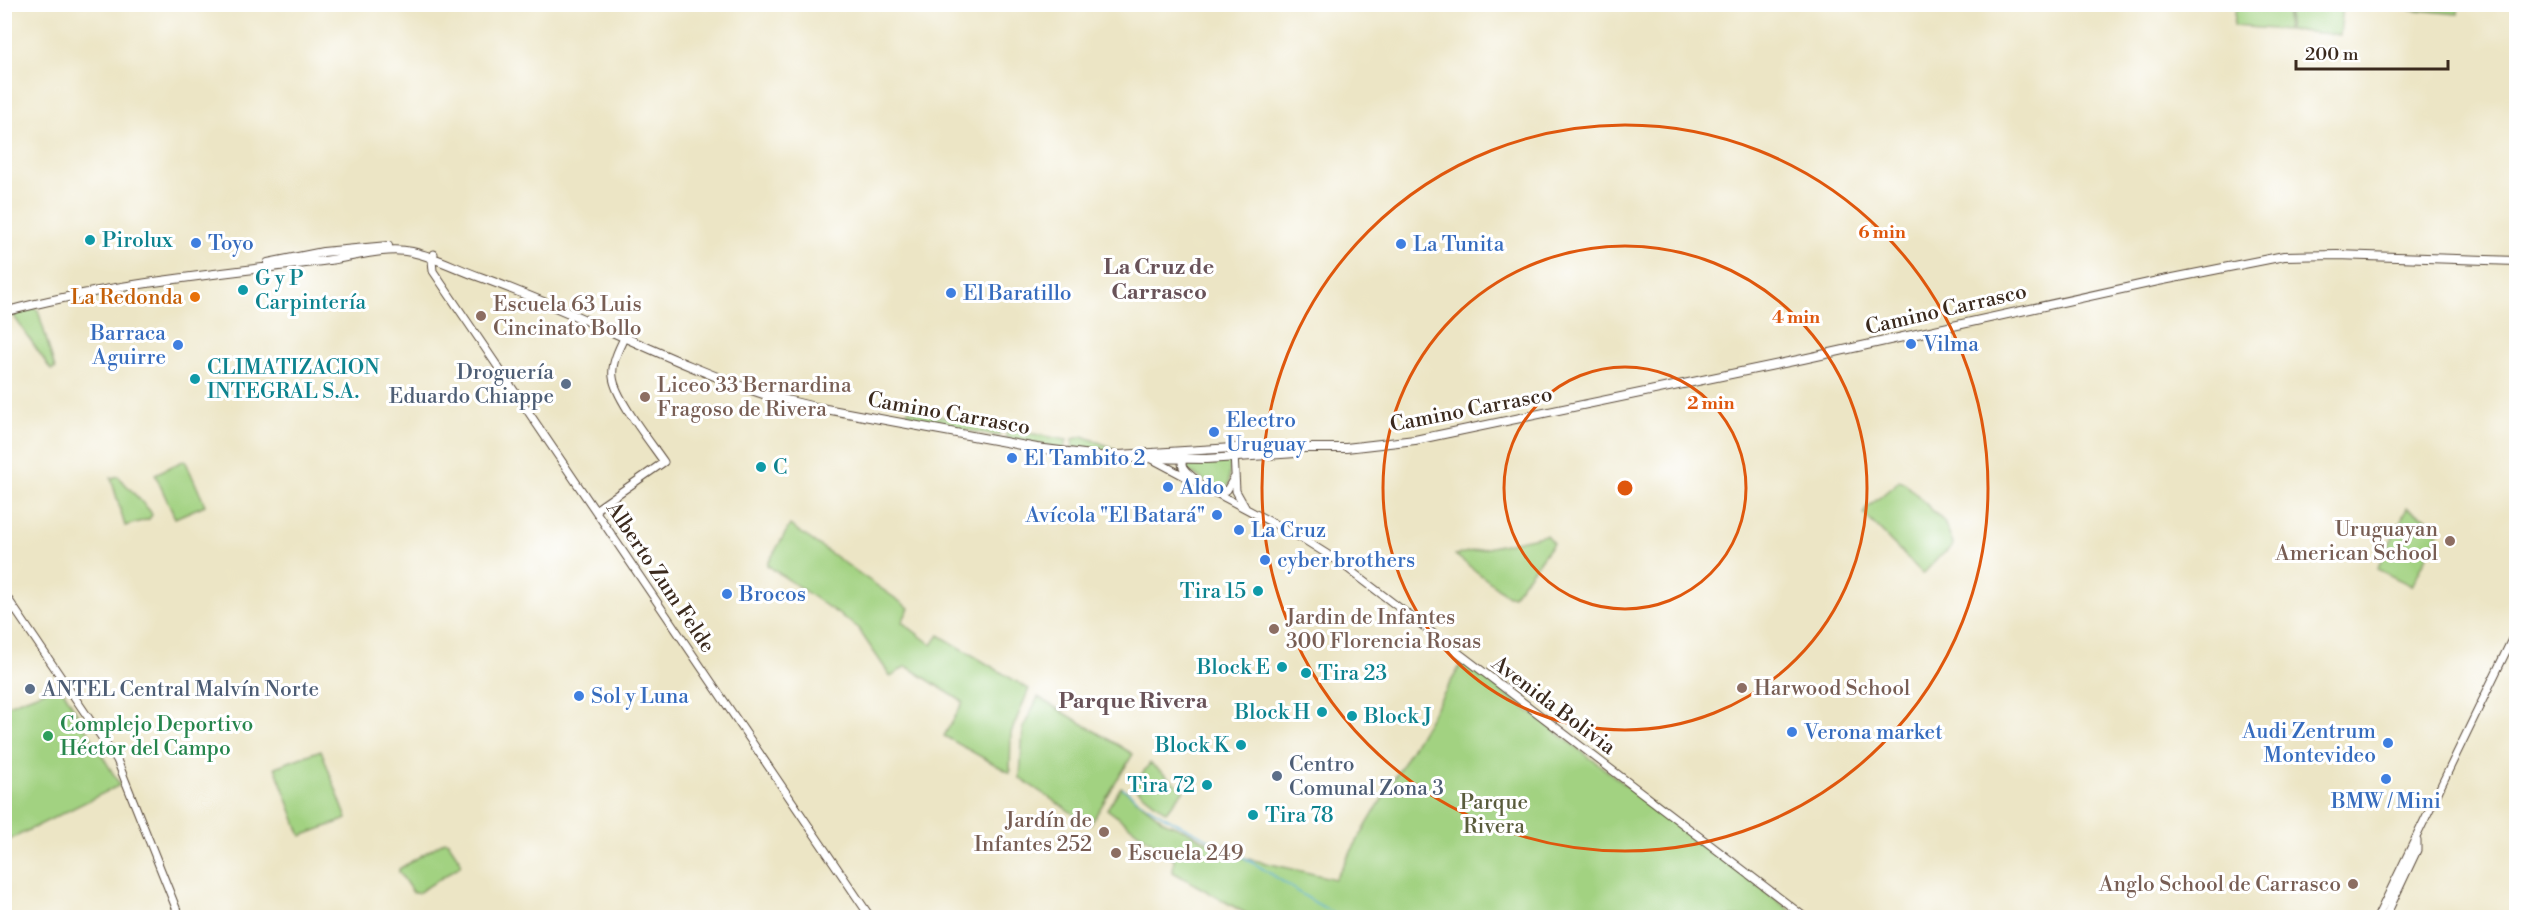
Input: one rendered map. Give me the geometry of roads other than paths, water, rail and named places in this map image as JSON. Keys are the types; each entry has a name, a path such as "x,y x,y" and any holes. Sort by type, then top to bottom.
{"main road":[{"name":"Camino Carrasco","path":"252,268 305,255 395,246 434,256 484,274 490,279 749,389 779,399 1037,448 1103,456 1182,459 1234,452 1383,445 1455,432 2263,259 2337,255 2517,261"},
{"path":"306,263 334,255 339,250"},
{"name":"Camino Carrasco","path":"4,312 56,299 252,268 306,263 389,250 434,256"},
{"name":"Camino Carrasco","path":"1103,456 1208,450 1234,452"}],"street":[{"name":"Alberto Zum Felde","path":"434,256 433,271 871,918"},
{"path":"595,510 664,462 614,385 613,369 625,336"},
{"name":"Camino Carrasco","path":"1182,459 1186,455 1205,453 1208,450"},
{"path":"1234,452 1237,496 1246,509"},
{"name":"Avenida Bolivia","path":"1152,459 1309,542 1338,561 1806,918"},
{"name":"Avenida Bolivia","path":"1182,459 1183,469 1197,483"},
{"path":"1215,493 1227,490 1234,478"},
{"path":"4,593 117,760 180,918"},
{"path":"2377,918 2517,631"},
{"path":"2385,918 2417,850 2417,838"}],"waterway":[{"path":"1123,788 1166,817 1256,864 1319,905 1346,918"}],"place":[{"name":"Pirolux","path":"90,240"},
{"name":"Toyo","path":"196,243"},
{"name":"La Tunita","path":"1401,244"},
{"name":"G y P Carpintería","path":"243,290"},
{"name":"El Baratillo","path":"951,293"},
{"name":"La Redonda","path":"195,297"},
{"name":"Escuela 63 Luis Cincinato Bollo","path":"481,316"},
{"name":"Vilma","path":"1911,344"},
{"name":"Barraca Aguirre","path":"178,345"},
{"name":"CLIMATIZACION INTEGRAL S.A.","path":"195,379"},
{"name":"Droguería Eduardo Chiappe","path":"566,384"},
{"name":"Liceo 33 Bernardina Fragoso de Rivera","path":"645,397"},
{"name":"Electro Uruguay","path":"1214,432"},
{"name":"El Tambito 2","path":"1012,458"},
{"name":"C","path":"761,467"},
{"name":"Aldo","path":"1168,487"},
{"name":"Avícola \"El Batará\"","path":"1217,515"},
{"name":"La Cruz","path":"1239,530"},
{"name":"Uruguayan American School","path":"2450,541"},
{"name":"cyber brothers","path":"1265,560"},
{"name":"Tira 15","path":"1258,591"},
{"name":"Brocos","path":"727,594"},
{"name":"Jardin de Infantes 300 Florencia Rosas","path":"1274,629"},
{"name":"Block E","path":"1282,667"},
{"name":"Tira 23","path":"1306,673"},
{"name":"Harwood School","path":"1742,688"},
{"name":"ANTEL Central Malvín Norte","path":"30,689"},
{"name":"Sol y Luna","path":"579,696"},
{"name":"Block H","path":"1322,712"},
{"name":"Block J","path":"1352,716"},
{"name":"Verona market","path":"1792,732"},
{"name":"Complejo Deportivo Héctor del Campo","path":"48,736"},
{"name":"Audi Zentrum Montevideo","path":"2388,743"},
{"name":"Block K","path":"1241,745"},
{"name":"Centro Comunal Zona 3","path":"1277,776"},
{"name":"BMW / Mini","path":"2386,779"},
{"name":"Tira 72","path":"1207,785"},
{"name":"Tira 78","path":"1253,815"},
{"name":"Jardín de Infantes 252","path":"1104,832"},
{"name":"Escuela 249","path":"1116,853"},
{"name":"Anglo School de Carrasco","path":"2353,884"}],"district":[{"name":"La Cruz de Carrasco","path":"1159,278"},
{"name":"Parque Rivera","path":"1133,700"}]}
